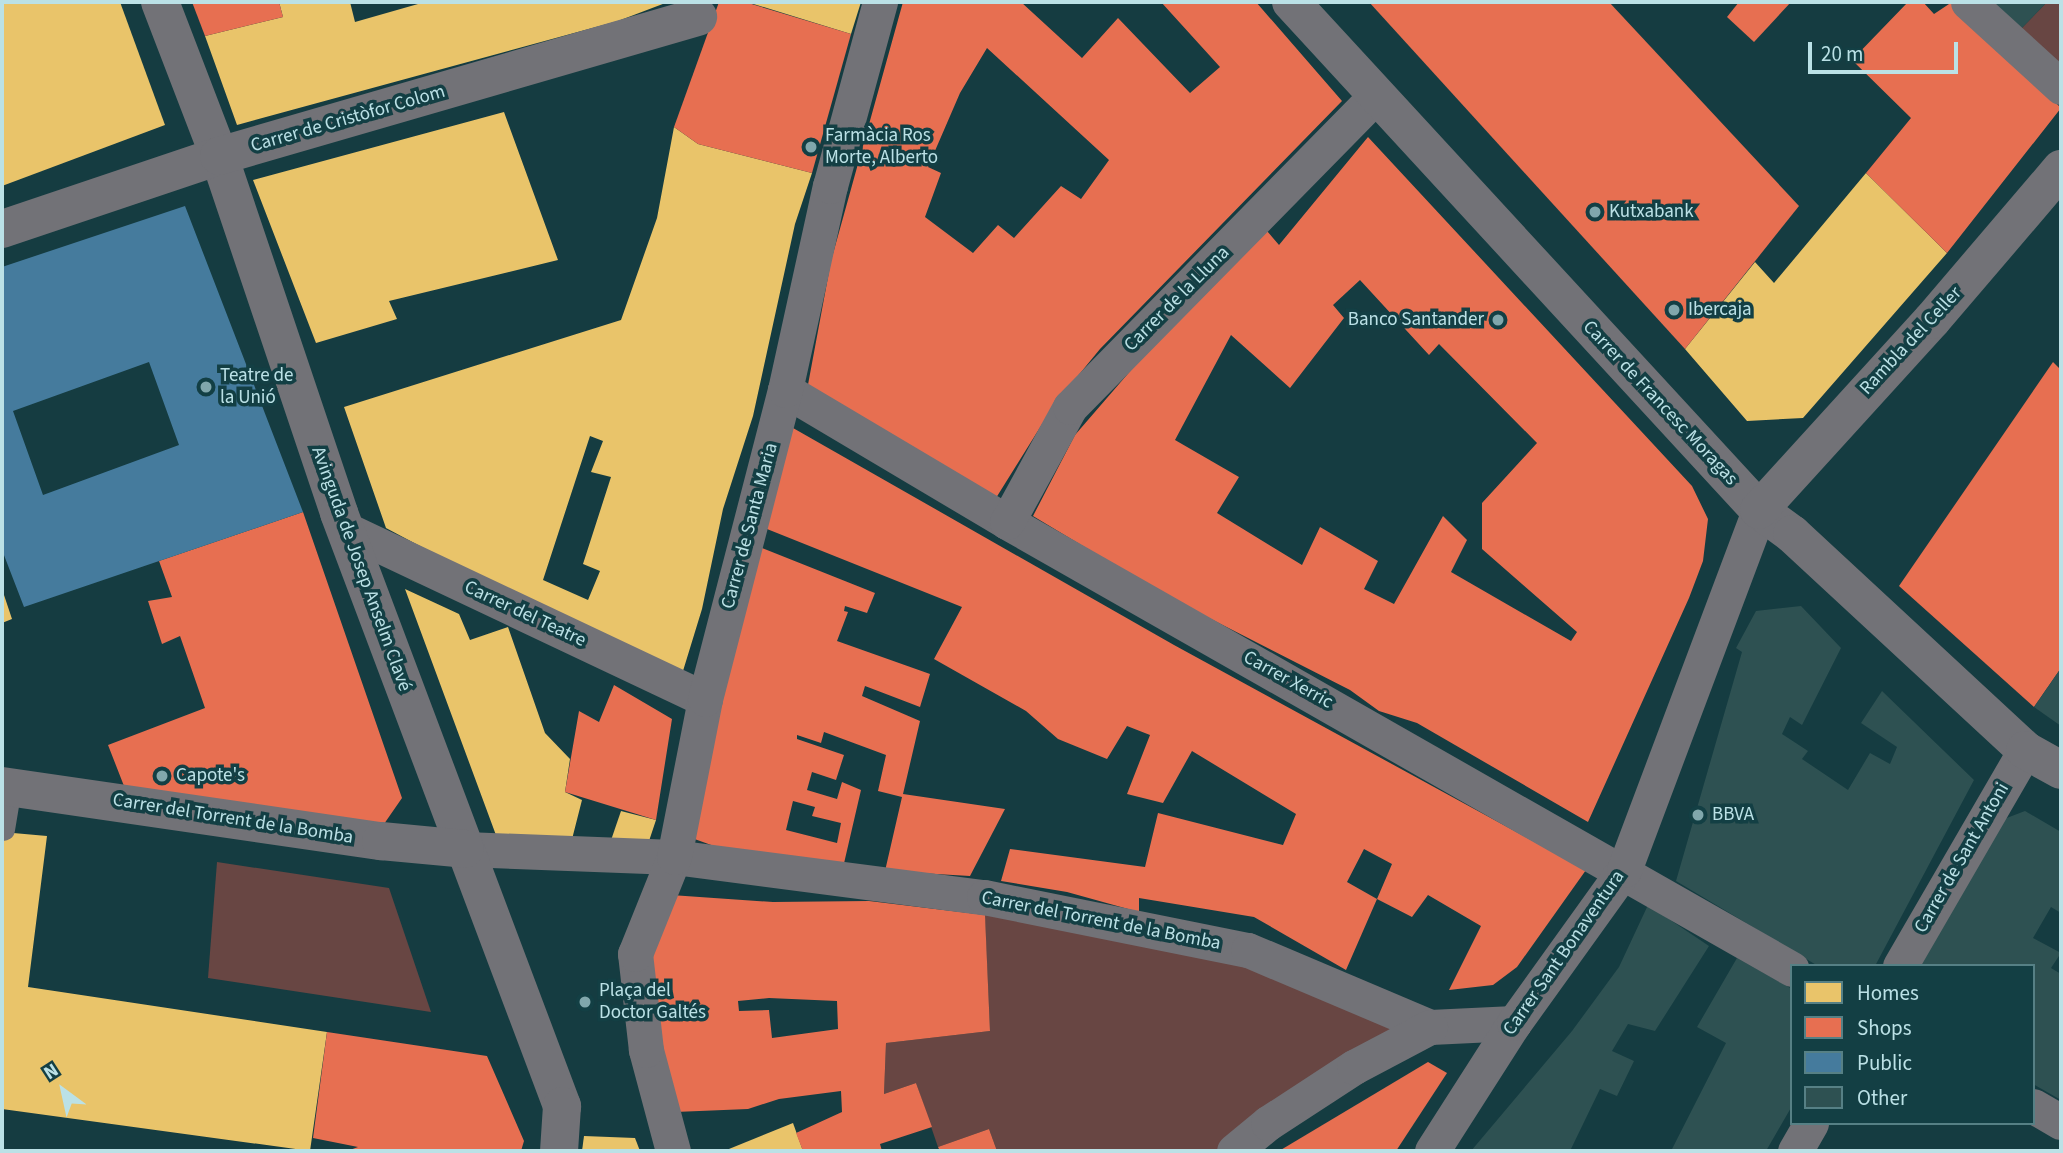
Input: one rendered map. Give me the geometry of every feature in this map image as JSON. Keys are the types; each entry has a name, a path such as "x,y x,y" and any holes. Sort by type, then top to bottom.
{"street":[{"name":"Avinguda de Josep Anselm Clavé","path":"160,2 219,156 345,529 562,1106 561,1143"},
{"name":"Carrer de Santa Maria","path":"673,1151 646,1050 635,954 674,857 705,699 785,390 830,187 880,2"},
{"name":"Carrer de Francesc Moragas","path":"1292,2 1375,97 1759,510 1792,534 2025,750 2061,770"},
{"path":"1968,2 2061,87"},
{"name":"Carrer de Cristòfor Colom","path":"2,229 219,156 698,18"},
{"name":"Carrer de la Lluna","path":"1007,522 1070,407 1375,97"},
{"name":"Rambla del Celler","path":"1759,510 1933,320 2061,169"},
{"name":"Carrer Xerric","path":"785,390 1007,522 1624,870 1790,968"},
{"name":"Carrer Sant Bonaventura","path":"1432,1151 1514,1023 1624,870 1759,510"},
{"name":"Carrer del Teatre","path":"345,529 705,699"},
{"name":"Carrer Sant Bonaventura","path":"1733,585 1792,534"},
{"name":"Carrer de Sant Antoni","path":"1901,964 2025,750"},
{"name":"Carrer del Torrent de la Bomba","path":"6,786 381,841 465,849 674,857 984,897 1248,950 1430,1027 1514,1023"},
{"path":"1234,1151 1268,1123 1354,1067 1430,1027"},
{"path":"2035,1107 2061,1122"},
{"path":"1795,1151 1810,1125"}],"lane":[{"path":"3,829 6,786"}],"shaded area":[{"path":"2047,2 2061,2 2061,70 2017,33"},
{"path":"217,862 389,888 431,1012 208,978"},
{"path":"984,897 1248,950 1430,1027 1234,1151 997,1151 989,1129 938,1147 916,1083 884,1094 886,1043 990,1031"}],"building: Homes":[{"path":"2,2 120,2 165,125 2,186"},
{"path":"279,2 350,2 355,22 425,2 668,2 618,21 237,125 205,36 283,17"},
{"path":"747,2 861,2 851,34"},
{"path":"504,112 558,260 389,301 397,319 316,343 253,180"},
{"path":"674,127 698,144 812,173 795,224 753,416 723,509 702,609 679,684 386,528 344,407 621,320 657,218","holes":["590,436 603,441 591,472 611,477 583,564 600,571 588,600 543,580"]},
{"path":"1866,173 1947,253 1803,418 1747,421 1685,349 1755,262 1774,283"},
{"path":"2,589 12,619 2,623"},
{"path":"405,589 459,614 470,640 508,627 545,733 570,759 565,792 582,800 569,851 500,846"},
{"path":"621,811 656,820 645,853 608,849"},
{"path":"2,832 47,836 28,987 327,1032 310,1151 2,1109"},
{"path":"793,1123 803,1151 724,1151"},
{"path":"584,1136 635,1138 640,1151 582,1151"}],"building: Shops":[{"path":"192,2 279,2 283,17 205,36"},
{"path":"719,2 745,2 851,34 812,173 698,144 674,127"},
{"path":"903,2 1021,2 1082,58 1118,18 1190,93 1220,67 1161,2 1256,2 1342,101 1100,349 1054,405 996,498 807,390 831,261","holes":["987,48 1109,160 1081,199 1061,186 1014,238 998,225 973,253 925,217 941,173 928,167 960,93"]},
{"path":"1369,2 1609,2 1799,206 1685,349"},
{"path":"1739,2 1791,2 1754,42 1727,17"},
{"path":"1908,2 1923,2 1934,14 1952,2 2061,108 1947,253 1866,173 1911,118 1852,60"},
{"path":"1368,137 1692,486 1708,519 1703,561 1689,598 1588,822 1417,723 1379,711 1350,690 1166,596 1033,516 1075,435 1151,347 1267,231 1279,245","holes":["1360,280 1429,355 1439,344 1537,443 1482,503 1482,549 1577,632 1571,641 1451,572 1467,540 1443,516 1394,604 1364,589 1378,561 1320,527 1302,565 1217,513 1239,477 1175,440 1231,335 1290,388 1344,318 1333,305"]},
{"path":"2053,362 2061,370 2061,668 2034,707 1899,586"},
{"path":"786,424 1174,645 1586,870 1517,967 1493,985 1449,990 1481,926 1428,895 1412,917 1377,899 1346,970 1254,917 1139,898 1139,912 1067,892 1001,881 1010,849 1145,867 1158,813 1283,845 1296,814 1192,751 1163,803 1127,794 1150,735 1127,726 1107,759 1058,739 1026,711 934,659 962,607 762,527","holes":["1364,849 1392,864 1377,899 1347,882"]},
{"path":"303,512 402,798 384,824 124,786 108,745 205,708 180,636 162,644 148,601 172,597 159,561"},
{"path":"757,546 875,593 867,613 845,606 844,611 848,612 837,641 930,674 920,707 865,686 862,696 920,721 903,794 1005,809 970,876 885,871 902,797 878,791 886,755 824,732 821,743 797,735 797,739 844,755 836,780 812,772 807,790 837,799 842,782 861,790 842,872 761,863 689,837","holes":["793,801 815,807 812,816 841,823 837,843 786,830"]},
{"path":"614,685 672,719 656,820 565,792 579,711 599,722"},
{"path":"671,895 773,902 869,901 985,915 990,1031 886,1043 884,1094 916,1083 932,1127 880,1144 882,1151 803,1151 796,1133 842,1112 841,1091 779,1099 748,1109 675,1112 658,1053 648,957","holes":["769,998 837,1001 838,1029 772,1038 769,1010 739,1011 738,1001"]},
{"path":"327,1032 487,1056 524,1141 521,1151 347,1151 358,1147 313,1138"},
{"path":"1428,1062 1447,1073 1396,1151 1279,1151"},
{"path":"989,1129 997,1151 940,1151 938,1147"}],"building: Public":[{"name":"Teatre de la Unió","path":"185,206 303,512 24,607 2,550 2,267","holes":["149,362 179,445 43,495 13,411"]}],"building: Other":[{"path":"1984,2 2047,2 2017,33"},
{"path":"1801,606 1841,648 1802,725 1790,717 1782,734 1808,751 1802,759 1848,790 1870,753 1890,764 1897,747 1861,723 1882,691 1974,780 1876,964 1815,964 1676,881 1742,652 1736,648 1756,611"},
{"path":"2061,668 2061,726 2034,707"},
{"path":"2025,811 2061,832 2061,913 2051,907 2033,938 2061,953 2051,968 2061,974 2061,1100 2035,1085 2035,964 1914,964 2004,819"},
{"path":"1648,905 1709,946 1655,1031 1628,1024 1612,1051 1634,1061 1617,1096 1600,1089 1570,1151 1471,1151 1572,1031 1619,967"},
{"path":"1737,958 1790,988 1790,1109 1766,1151 1671,1151 1726,1043 1697,1027"}],"place":[{"name":"Farmàcia Ros Morte, Alberto","path":"811,147"},
{"name":"Kutxabank","path":"1595,212"},
{"name":"Ibercaja","path":"1674,310"},
{"name":"Banco Santander","path":"1498,320"},
{"name":"Teatre de la Unió","path":"206,387"},
{"name":"Capote's","path":"162,776"},
{"name":"BBVA","path":"1698,815"},
{"name":"Plaça del Doctor Galtés","path":"585,1002"}]}
